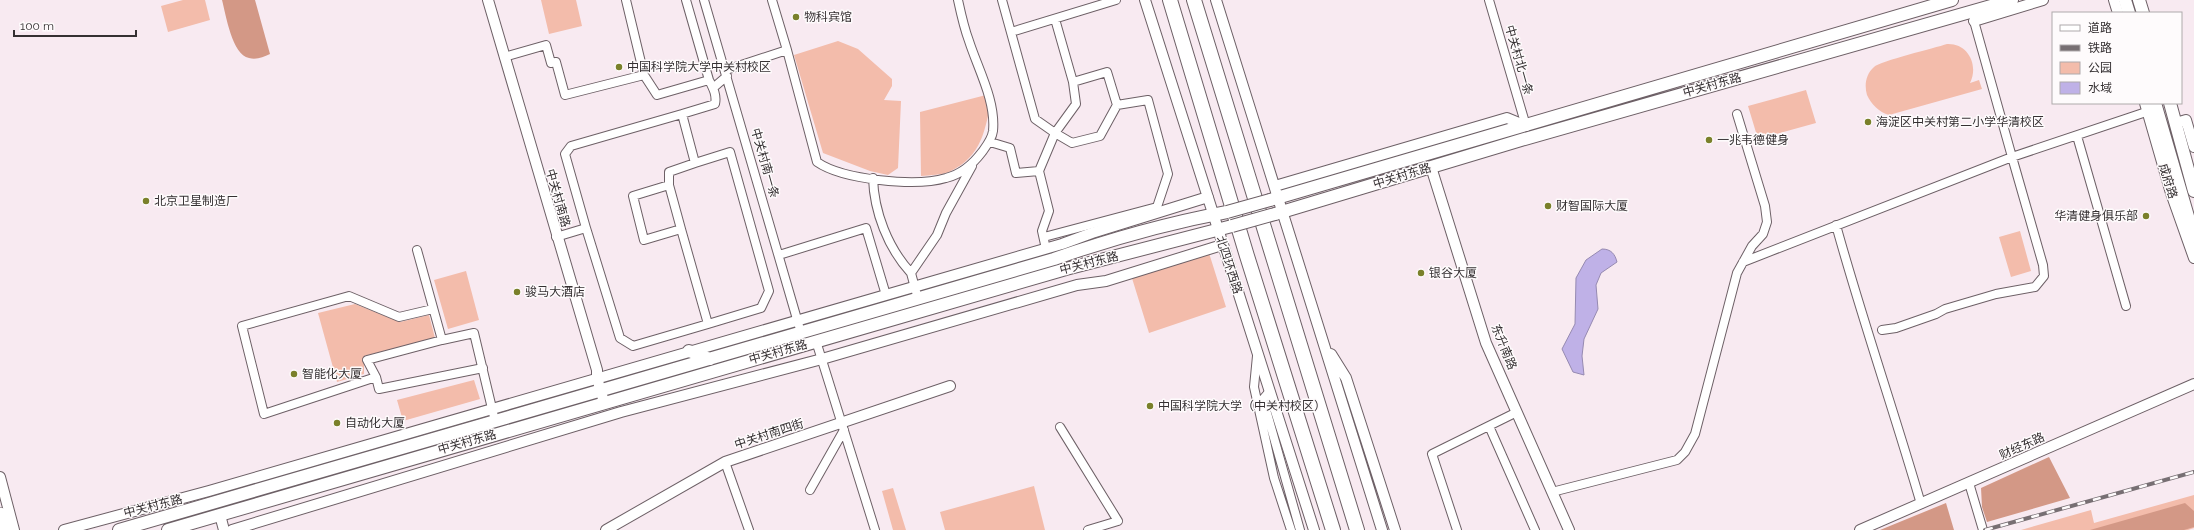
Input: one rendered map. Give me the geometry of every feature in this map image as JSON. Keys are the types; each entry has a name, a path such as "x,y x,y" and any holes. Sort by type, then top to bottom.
{"highway":[{"name":"北四环西路","path":"1170,0 1246,256 1333,530"},
{"path":"1194,0 1357,530"}],"main road":[{"name":"中关村东路","path":"119,530 494,415 600,390 710,359 1054,259 1093,245 1195,217 1227,212 1275,199 1952,0"},
{"name":"中关村东路","path":"168,530 1066,268 1279,213 1682,93 1973,16 2012,0"},
{"path":"2125,0 2129,12"},
{"path":"2139,0 2143,12"},
{"name":"成府路","path":"2171,104 2181,121 2194,191"},
{"name":"成府路","path":"2151,107 2194,237"},
{"path":"689,351 710,359"},
{"path":"0,514 5,530"}],"street":[{"name":"中关村南路","path":"488,0 556,237 597,370 596,378 604,402"},
{"path":"626,0 644,75 658,95 711,84 726,73 787,50"},
{"path":"686,0 716,97 715,104 571,146 565,154 620,338 633,346 708,324 762,308 769,291 730,152 669,172 669,185 708,324"},
{"name":"中关村南一条","path":"704,0 801,333"},
{"path":"772,0 817,162 828,169 911,184 947,178 972,166"},
{"path":"911,273 937,236 946,213 972,166 990,142 993,131 992,106 969,41 958,0"},
{"path":"1002,0 1035,119 1072,143 1100,136 1117,105 1107,72 1073,82"},
{"path":"1011,32 1116,0"},
{"name":"北四环西路","path":"1145,0 1314,530"},
{"path":"1216,0 1275,186 1275,199 1279,213 1322,340 1382,530"},
{"name":"中关村北一条","path":"1489,0 1526,126"},
{"name":"中关村东路","path":"1973,16 2043,0"},
{"path":"2114,0 2118,12"},
{"path":"1882,330 1896,328 1936,314 1945,309 1996,294 2035,286 2044,276 2043,265 1973,16"},
{"path":"1046,249 1042,231 1049,211 1038,171 1055,133 1076,104 1073,82 1055,18"},
{"path":"504,57 546,45 551,63 556,62 565,95 644,75"},
{"path":"1044,237 1157,206 1168,174 1148,100 1117,105"},
{"path":"1743,262 2012,157 2077,136 2151,107"},
{"name":"成府路","path":"2151,107 2171,192 2194,258"},
{"path":"682,114 695,163"},
{"path":"1552,492 1677,460 1685,452 1695,434 1737,273 1752,246 1763,234 1767,222 1765,206 1737,114"},
{"path":"1275,186 1507,118 1526,126"},
{"name":"成府路","path":"2181,121 2194,148"},
{"path":"2077,136 2126,306"},
{"path":"990,142 1010,148 1016,173 1038,171"},
{"name":"东升南路","path":"1431,167 1486,343 1569,530"},
{"path":"874,178 874,200 887,235 902,263 911,273 918,299"},
{"path":"669,185 633,196 644,240 681,229"},
{"name":"中关村东路","path":"64,530 494,415 596,378 1046,249 1092,232 1208,197"},
{"path":"1836,225 1859,308 1902,438 1921,504"},
{"path":"556,237 586,228"},
{"path":"779,255 866,228 886,295"},
{"name":"中关村东路","path":"232,530 621,412 822,359 1077,285 1106,281 1222,245"},
{"path":"417,250 442,340"},
{"path":"376,377 264,414 242,326 349,296 399,317 433,309"},
{"path":"483,368 379,390 376,377 366,360 474,333 483,368 494,415"},
{"path":"1322,340 1346,378 1395,530"},
{"path":"816,341 875,530"},
{"path":"1258,353 1254,387 1274,478 1291,530"},
{"name":"财经东路","path":"1860,530 2194,384"},
{"name":"中关村南四街","path":"606,530 725,462 843,427 950,386"},
{"path":"1270,391 1263,399 1300,530"},
{"path":"1457,530 1432,454 1517,412"},
{"path":"1489,426 1535,530"},
{"path":"810,490 843,427"},
{"path":"1060,427 1118,522 1088,530"},
{"path":"725,462 749,530"},
{"path":"0,477 14,530"},
{"path":"1969,483 1983,530"},
{"path":"220,515 224,530"}],"green space":[{"path":"183,0 205,0 210,20 168,32 161,6"},
{"path":"541,0 576,0 582,26 549,34"},
{"path":"838,41 858,49 892,79 892,86 884,100 901,101 898,168 888,175 870,171 823,153 794,55"},
{"path":"1947,44 1961,47 1970,56 1973,69 1970,83 1979,80 1982,89 1889,115 1879,110 1871,102 1867,95 1866,84 1867,76 1874,67 1878,64 1897,58"},
{"path":"1806,90 1816,123 1758,139 1748,106"},
{"path":"990,94 992,97 987,120 981,140 976,150 969,158 949,172 921,176 920,112"},
{"path":"2020,231 2031,271 2011,277 1999,237"},
{"path":"1209,253 1226,307 1149,333 1131,275"},
{"path":"466,271 479,320 448,329 434,280"},
{"path":"355,304 400,322 429,315 435,338 364,356 364,374 337,382 318,313"},
{"path":"474,380 480,399 403,421 397,400"},
{"path":"1034,486 1045,530 945,530 940,512"},
{"path":"893,488 906,530 893,530 882,491"},
{"path":"2194,495 2194,528 2188,530 2021,530 2091,510 2094,523"}],"shaded area":[{"path":"222,0 255,0 270,54 252,59 243,55 238,50 231,34"},
{"path":"2049,457 2070,498 1987,522 1982,507 1981,488"},
{"path":"1946,503 1954,530 1880,530"},
{"path":"2185,503 2194,511 2194,527 2184,530 2090,530"}],"water":[{"path":"1602,249 1612,252 1617,262 1601,273 1596,285 1598,309 1584,339 1582,356 1584,375 1573,372 1562,349 1575,324 1576,278 1586,260"}],"railway":[{"path":"1985,530 2194,472"}],"place":[{"name":"物科宾馆","path":"796,17"},
{"name":"中国科学院大学中关村校区","path":"619,67"},
{"name":"海淀区中关村第二小学华清校区","path":"1868,122"},
{"name":"一兆韦德健身","path":"1709,140"},
{"name":"北京卫星制造厂","path":"146,201"},
{"name":"财智国际大厦","path":"1548,206"},
{"name":"华清健身俱乐部","path":"2146,216"},
{"name":"银谷大厦","path":"1421,273"},
{"name":"骏马大酒店","path":"517,292"},
{"name":"智能化大厦","path":"294,374"},
{"name":"中国科学院大学（中关村校区）","path":"1150,406"},
{"name":"自动化大厦","path":"337,423"}]}
